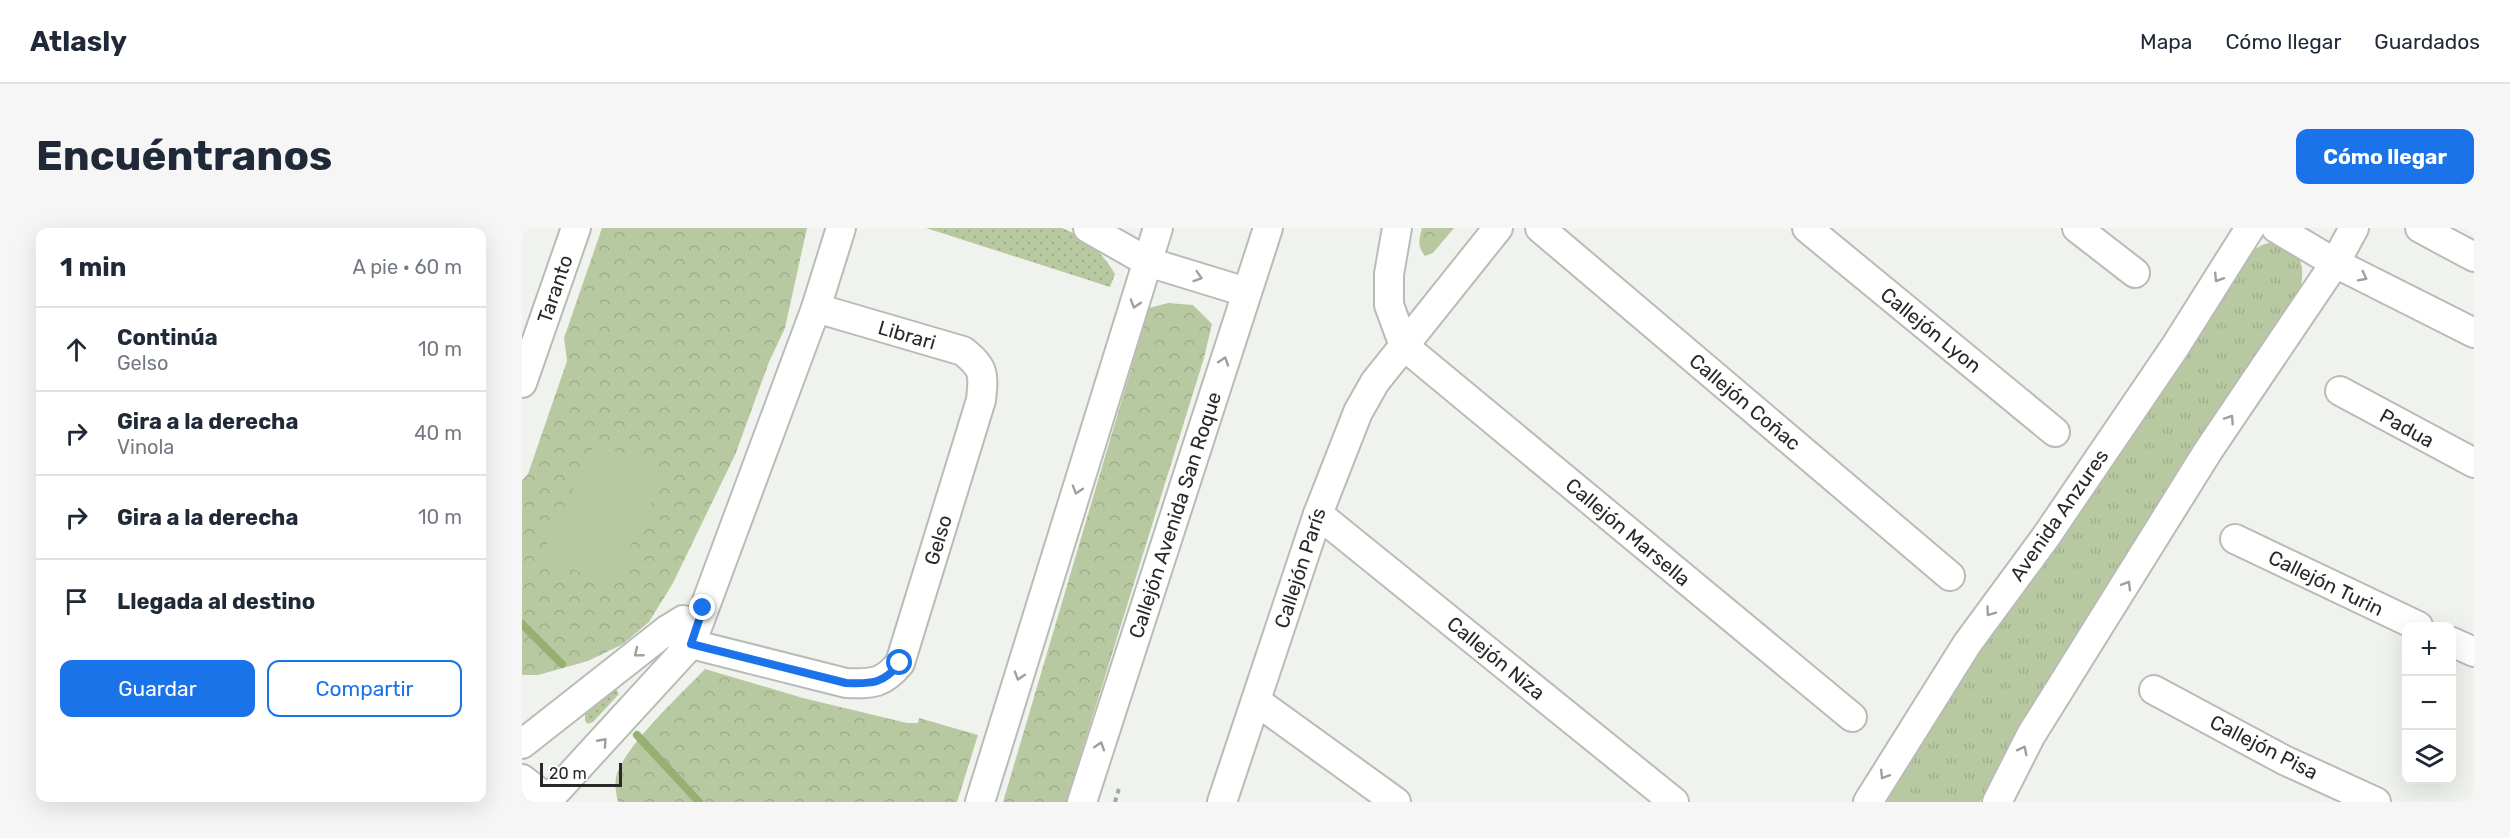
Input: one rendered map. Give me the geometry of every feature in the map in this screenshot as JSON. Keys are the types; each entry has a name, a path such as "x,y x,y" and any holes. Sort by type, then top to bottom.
{"street":[{"name":"Taranto","path":"522,383 576,228"},
{"path":"522,779 549,801 691,644 816,308 841,228"},
{"path":"1088,228 1148,262 1246,292"},
{"path":"980,802 1158,228"},
{"name":"Callejón Avenida San Roque","path":"1082,802 1268,228"},
{"path":"1397,228 1389,274 1389,305 1404,346"},
{"name":"Callejón París","path":"1222,802 1318,514 1358,412 1375,382 1498,228"},
{"name":"Callejón Coñac","path":"1540,228 1950,576"},
{"name":"Callejón Lyon","path":"1807,228 2055,432"},
{"path":"2078,228 2134,273"},
{"name":"Avenida Anzures","path":"1868,802 1967,644 2045,538 2169,357 2250,228"},
{"path":"2276,228 2335,263 2474,333"},
{"path":"1997,802 2031,735 2208,451 2335,263 2354,228"},
{"path":"2420,228 2474,256"},
{"name":"Librari","path":"816,308 963,351 979,364 983,380"},
{"name":"Callejón Marsella","path":"1404,346 1852,717"},
{"name":"Gelso","path":"691,644 846,683 870,684 888,677 900,663 981,400 983,380"},
{"name":"Padua","path":"2340,391 2474,463"},
{"name":"Callejón Niza","path":"1318,514 1674,802"},
{"name":"Callejón Turin","path":"2235,539 2408,622"},
{"path":"522,744 667,630 703,608"},
{"path":"667,630 691,644"},
{"path":"2456,644 2474,652"},
{"name":"Callejón Pisa","path":"2154,690 2284,760 2376,802"},
{"path":"1256,702 1396,802"}],"green space":[{"path":"602,228 807,228 785,328 769,362 735,455 673,583 649,622 623,644 588,661 538,675 522,675 522,480 528,474 567,361 564,338"},
{"path":"926,228 1062,228 1093,246 1115,274 1110,287"},
{"path":"1422,228 1454,228 1433,253 1425,256 1419,242"},
{"path":"2273,241 2290,250 2299,259 2302,273 2300,292 2093,606 1980,802 1887,802 1917,746 1984,644 2247,255"},
{"path":"1168,303 1193,305 1212,324 1204,358 1066,802 1003,802 1149,308"},
{"path":"596,442 666,475 610,586 542,555"},
{"path":"705,669 803,698 907,723 918,723 919,718 978,735 957,802 618,802 616,781 622,762 643,734"},
{"path":"612,687 615,687 619,694 593,722 588,724 585,721 585,714"}],"waterway":[{"path":"522,624 562,664"},
{"path":"637,735 699,802"}],"route":[{"path":"703,608 691,644 846,683 870,684 888,677 900,663"}]}
